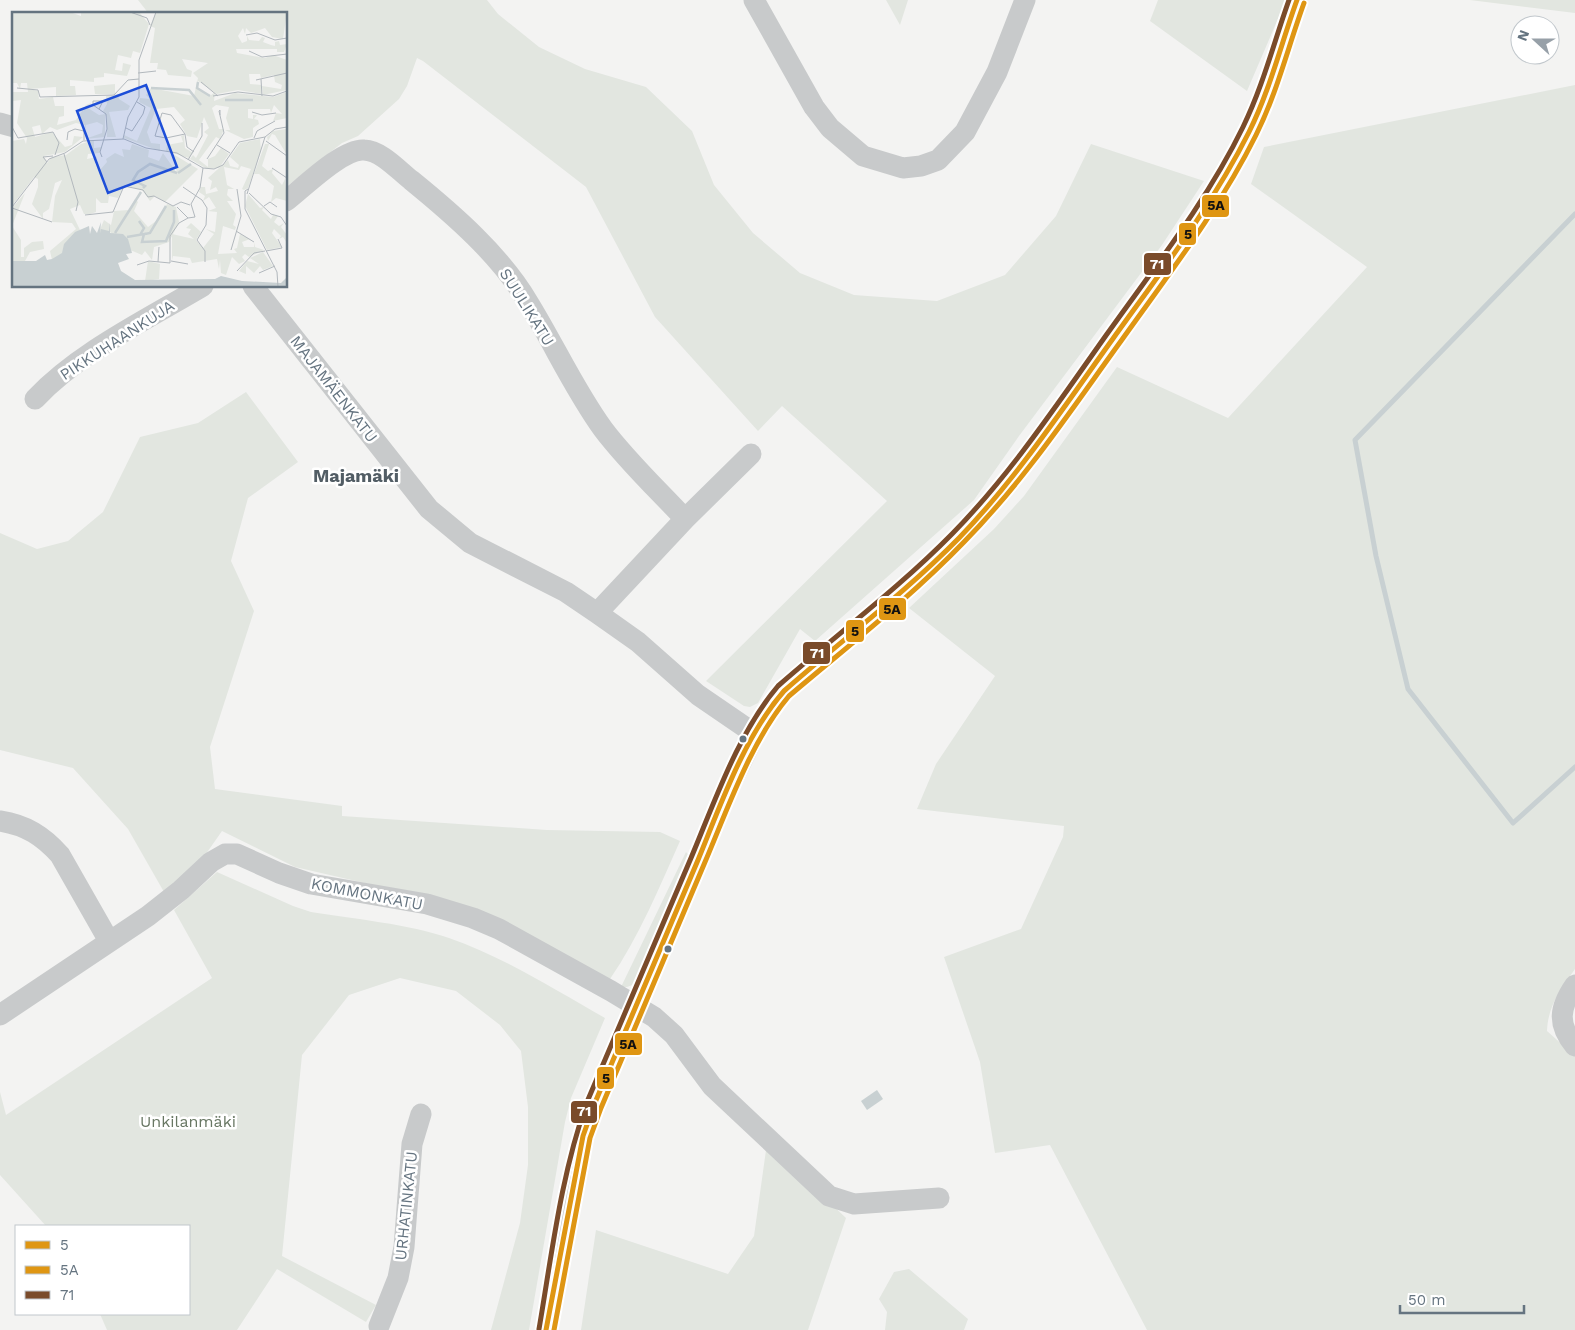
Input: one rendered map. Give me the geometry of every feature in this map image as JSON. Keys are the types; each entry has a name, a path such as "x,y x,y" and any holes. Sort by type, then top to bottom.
{"street":[{"path":"754,0 814,107 830,128 863,156 903,168 921,166 938,160 964,132 997,72 1026,0"},
{"path":"546,1330 565,1218 582,1136 635,1006 724,799 755,734 771,706 784,691 938,557 978,516 1033,451 1171,256 1226,173 1249,130 1262,100 1297,0"},
{"name":"SUULIKATU","path":"288,199 340,158 353,152 363,149 376,153 388,162 463,226 503,267 528,302 574,385 602,428 621,452 685,519"},
{"name":"PIKKUHAANKUJA","path":"35,399 63,374 99,349 200,288"},
{"name":"MAJAMÄENKATU","path":"255,288 429,509 470,543 566,592 597,613 638,642 698,695 755,734"},
{"path":"597,613 685,519 750,454"},
{"path":"0,821 30,829 51,845 60,855 109,941"},
{"name":"KOMMONKATU","path":"0,1015 12,1009 175,895 211,862 225,854 238,854 279,874 311,884 427,904 473,918 499,929 654,1018 674,1035 712,1086 829,1196 854,1204 939,1198"},
{"path":"1575,985 1568,995 1562,1013 1562,1029 1575,1046"},
{"name":"URHATINKATU","path":"380,1329 398,1278 404,1247 412,1144 421,1114"}],"green space":[{"path":"138,0 487,0 498,14 539,47 585,69 646,87 692,131 714,185 753,233 800,273 854,295 937,301 1005,275 1056,216 1091,144 1204,181 1162,245 1019,436 974,500 815,641 800,629 758,703 750,707 744,706 706,681 887,501 782,406 758,431 655,317 586,187 423,61 417,58 407,86 399,99 358,136 342,143 288,185 288,12 147,12"},
{"path":"886,0 908,0 900,25"},
{"path":"1158,0 1286,0 1247,91 1150,21"},
{"path":"1470,0 1575,0 1575,13"},
{"path":"1575,85 1575,969 1553,1005 1547,1031 1575,1056 1575,1330 1147,1330 1050,1145 995,1153 980,1062 944,957 1021,929 1063,837 1064,826 917,809 936,764 995,676 909,608 994,529 1024,496 1117,367 1228,418 1367,267 1251,184 1264,147"},
{"path":"246,392 298,462 248,498 231,561 254,611 210,747 215,789 342,806 342,816 547,830 660,832 680,841 639,929 610,979 417,895 295,867 222,831 201,861 164,892 128,829 73,768 0,750 0,533 37,549 68,541 103,512 140,437 198,423"},
{"path":"686,852 690,857 635,984 621,987"},
{"name":"Unkilanmäki","path":"217,872 293,906 311,912 399,925 449,938 509,964 605,1018 571,1098 565,1122 529,1330 491,1330 520,1223 528,1165 528,1107 521,1051 500,1025 456,991 400,978 349,995 302,1055 282,1256 376,1305 366,1322 277,1269 237,1330 107,1330 100,1315 190,1315 190,1225 45,1225 0,1175 0,1092 6,1115 212,978 174,910"},
{"path":"767,1143 846,1218 808,1330 581,1330 596,1230 728,1274 754,1236"},
{"path":"909,1269 968,1319 964,1330 885,1330 887,1312 879,1299 894,1272"}],"shaded area":[{"path":"877,1090 883,1099 867,1110 861,1101"}],"waterway":[{"path":"1575,214 1355,440 1376,556 1408,689 1513,823 1575,767"}],"transit line":[{"name":"71","path":"539,1329 564,1186 570,1158 587,1102 739,746 778,686 889,593 931,554 974,511 1014,463 1197,208 1243,127 1262,80 1289,0"},
{"name":"5","path":"546,1330 583,1136 594,1105 745,750 770,709 784,691 895,597 959,538 1039,442 1185,239 1219,186 1249,132 1263,100 1297,0"},
{"name":"5A","path":"554,1330 590,1138 741,776 763,733 789,696 943,563 986,519 1027,470 1175,266 1226,189 1242,162 1263,119 1304,3"}],"district":[{"name":"Majamäki","path":"356,475"}]}
